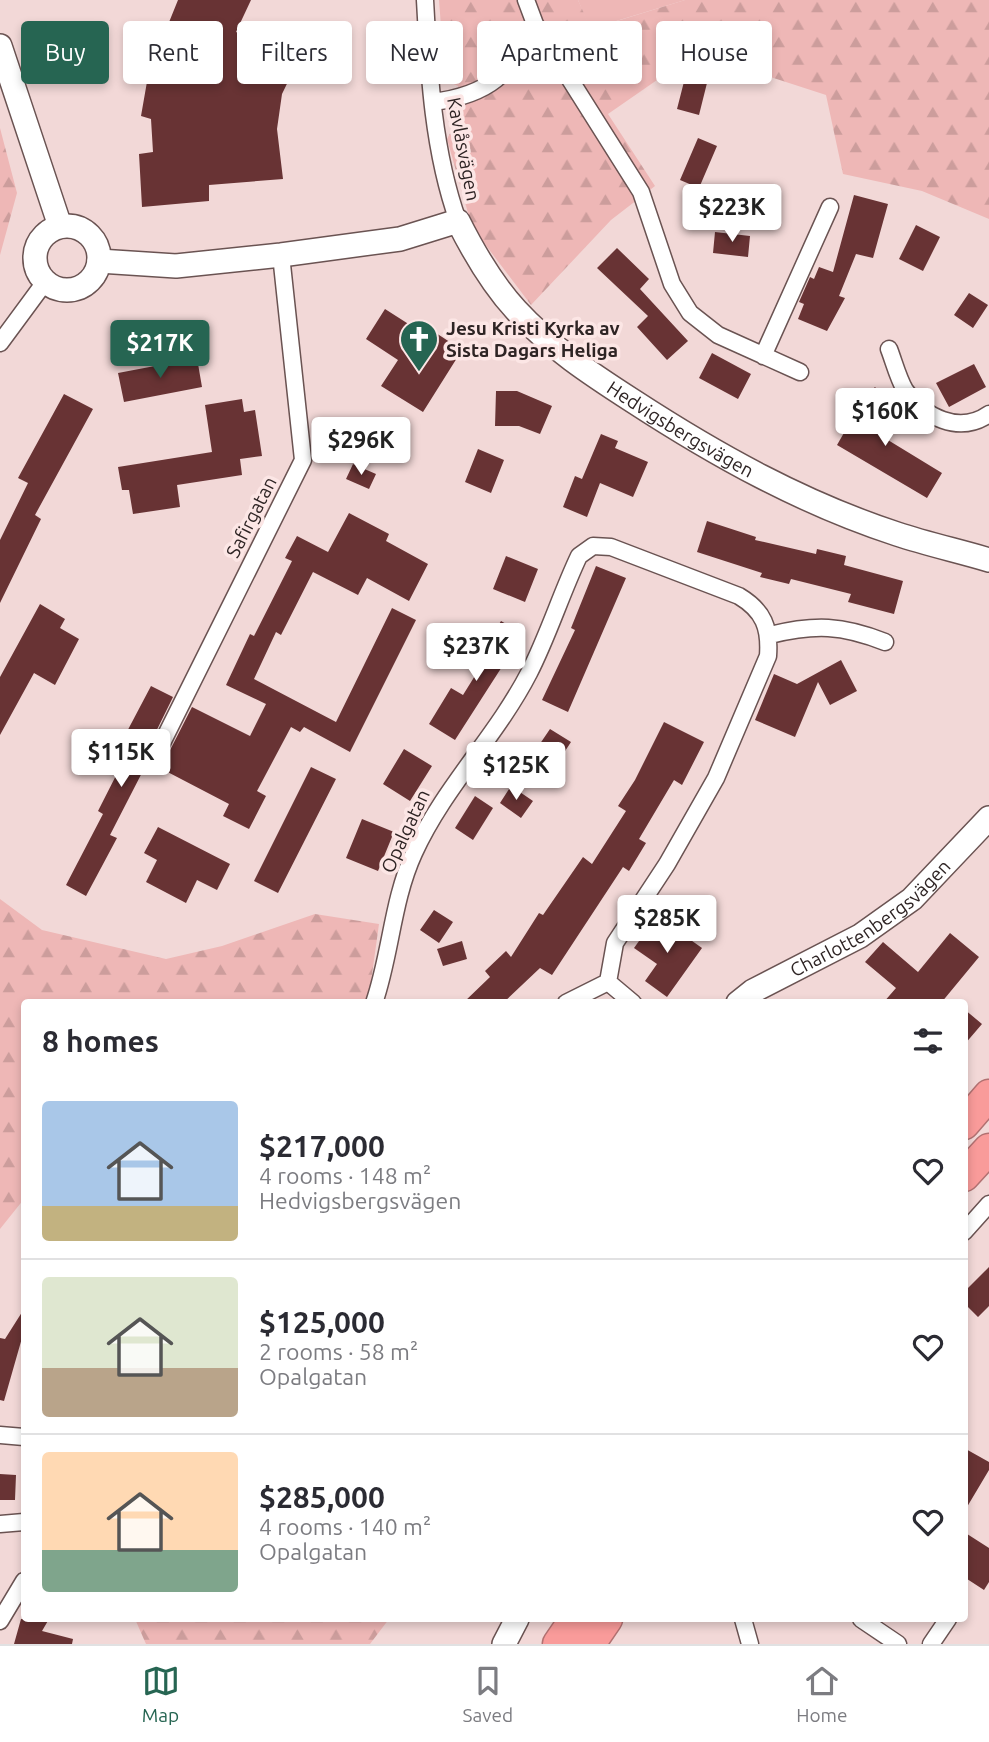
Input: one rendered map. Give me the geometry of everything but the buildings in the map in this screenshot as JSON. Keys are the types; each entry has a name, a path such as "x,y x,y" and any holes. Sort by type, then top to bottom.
{"highway":[{"path":"968,1119 989,1095"},
{"path":"968,1172 989,1149"},
{"path":"558,1644 573,1622"},
{"path":"590,1644 605,1622"}],"street":[{"name":"Kavlåsvägen","path":"425,0 433,102 444,176 458,221"},
{"path":"527,0 534,21"},
{"path":"0,46 60,226"},
{"path":"433,102 469,96 490,84"},
{"path":"572,84 640,192 673,284 690,313 718,335 800,372"},
{"path":"763,356 830,207"},
{"path":"99,261 176,266 281,255 400,239 458,221"},
{"name":"Hedvigsbergsvägen","path":"458,221 479,262 514,308 538,332 577,364 670,425 711,451 829,508 897,534 989,560"},
{"path":"60,226 78,228 89,234 96,244 99,261 94,277 81,287 65,290 45,282 35,263 37,247 46,234 60,226"},
{"name":"Safirgatan","path":"155,757 303,460 281,255"},
{"path":"0,343 45,282"},
{"path":"890,349 905,389 930,415 946,423 967,424 989,414"},
{"name":"Opalgatan","path":"375,999 383,977 398,898 413,855 443,797 529,674 579,556 593,546 611,547 739,596 756,607 770,635"},
{"path":"608,982 615,943 667,864 716,778 768,656 770,635 802,627 832,627 855,630 886,642"},
{"name":"Charlottenbergsvägen","path":"744,999 763,985 860,936 912,899 989,818"},
{"path":"574,999 608,982"},
{"path":"608,982 628,999"},
{"path":"968,1227 989,1203"},
{"path":"0,1435 21,1437"},
{"path":"0,1524 21,1522"},
{"path":"0,1620 21,1586"},
{"path":"504,1644 515,1622"},
{"path":"744,1622 750,1644"},
{"path":"865,1622 898,1644"},
{"path":"931,1644 946,1622"}],"green space":[{"path":"439,0 578,0 587,21 477,21 477,84 642,84 642,21 617,21 685,0 989,0 989,219 922,191 843,174 826,95 772,78 772,21 656,21 656,81 608,114 655,186 611,220 531,305 472,227 447,139 461,113 458,86 454,84 463,84 463,21 441,21"},
{"path":"578,0 685,0 616,21 587,21"},
{"path":"0,128 17,193 0,255"},
{"path":"0,899 42,930 166,959 222,946 315,914 379,924 369,999 21,999 21,1203 0,1229"},
{"path":"136,1622 387,1622 370,1644 146,1644"}],"place":[{"name":"Jesu Kristi Kyrka av Sista Dagars Heliga","path":"419,373"}]}
